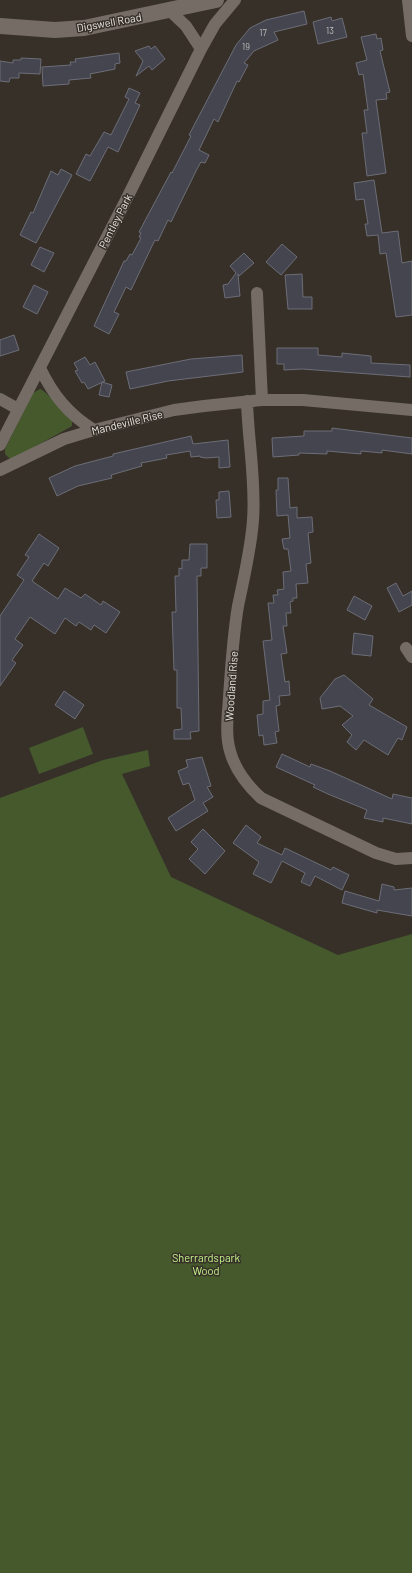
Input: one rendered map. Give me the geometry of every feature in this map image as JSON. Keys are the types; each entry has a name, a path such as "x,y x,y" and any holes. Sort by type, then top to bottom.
{"street":[{"name":"Digswell Road","path":"0,26 55,30 84,28 216,0"},
{"name":"Pentley Park","path":"0,445 201,49 216,24 235,0"},
{"path":"408,0 412,36"},
{"path":"168,10 186,26 201,49"},
{"path":"257,293 262,400"},
{"path":"40,368 60,402 82,423 94,430"},
{"path":"0,399 18,409"},
{"name":"Mandeville Rise","path":"0,470 64,439 174,410 247,401 303,400 412,410"},
{"name":"Woodland Rise","path":"247,401 253,517 251,542 238,607 231,665 227,740 230,752 240,774 248,786 261,798 376,853 396,859 412,858"}],"green space":[{"path":"40,389 51,398 72,421 72,426 13,459 10,459 5,454 5,449 33,393"},
{"path":"83,727 93,754 39,774 29,748"},
{"name":"Sherrardspark Wood","path":"148,750 150,766 122,774 171,877 338,955 412,934 412,1573 0,1573 0,798 103,760"}],"building":[{"path":"304,11 307,24 274,32 278,40 254,51 244,63 248,65 239,82 237,81 218,122 214,119 199,150 209,155 205,163 201,162 197,169 171,222 168,220 158,241 155,240 131,290 126,287 114,312 119,314 109,334 94,326 124,261 126,261 130,254 132,255 141,238 139,237 141,233 139,232 171,172 172,173 191,136 189,135 236,45 250,28 266,20"},
{"path":"331,17 332,21 342,18 347,37 318,44 313,22"},
{"path":"376,34 377,39 381,38 383,50 380,51 390,92 386,93 387,99 376,100 386,173 367,176 362,133 367,133 364,110 368,110 363,74 359,75 356,63 367,60 361,37"},
{"path":"149,46 151,49 155,46 165,59 152,70 149,66 136,76 143,61 135,51"},
{"path":"119,53 120,63 115,64 115,69 90,74 91,78 69,80 69,84 43,86 42,67 71,65 70,62 76,62 75,59"},
{"path":"21,58 41,59 40,74 19,73 19,78 10,78 9,82 0,81 0,61 13,63 13,60 21,60"},
{"path":"129,88 140,93 135,103 140,105 118,152 108,147 90,181 76,174 86,154 90,156 104,132 111,135 129,99 125,97"},
{"path":"61,169 72,175 36,243 20,235 31,212 33,213 51,171 58,175"},
{"path":"374,180 382,233 398,231 402,263 412,261 412,315 396,317 386,253 380,254 378,235 367,236 365,224 368,224 364,199 356,200 354,183"},
{"path":"282,244 297,257 281,275 266,262"},
{"path":"40,247 54,253 44,272 31,265"},
{"path":"244,253 254,263 239,276 238,274 240,296 225,298 223,285 228,284 236,273 230,266"},
{"path":"302,274 303,297 312,297 312,309 288,309 285,275"},
{"path":"34,285 48,292 37,314 23,307"},
{"path":"14,335 19,350 0,356 0,340"},
{"path":"277,348 318,348 318,355 342,357 342,353 371,356 371,363 410,365 410,377 302,369 284,370 284,364 277,364"},
{"path":"242,355 243,372 168,381 130,389 126,372 191,359"},
{"path":"85,357 90,365 95,362 105,381 88,389 84,382 82,383 75,371 78,370 74,363"},
{"path":"102,382 112,385 109,397 99,395"},
{"path":"332,428 412,438 412,454 382,450 382,453 361,451 361,454 327,451 327,454 299,453 299,455 273,457 272,438 304,436 304,431 332,431"},
{"path":"191,436 193,444 228,440 230,467 219,468 219,457 191,457 190,451 166,455 167,458 141,463 142,466 111,475 112,478 78,486 57,496 49,478 75,466 113,456 113,454"},
{"path":"278,478 288,478 290,508 297,507 297,518 312,517 313,532 308,533 311,563 306,564 308,583 296,584 297,598 293,598 293,601 290,602 291,613 286,613 287,626 283,626 287,653 281,654 285,682 289,681 290,695 279,696 280,705 276,706 279,731 275,732 277,743 264,745 263,735 259,736 257,715 263,714 263,701 270,700 263,641 272,640 268,603 274,603 273,595 278,595 277,590 284,589 283,572 291,571 288,549 284,549 282,539 290,538 288,515 277,516 276,490 278,490"},
{"path":"229,491 231,517 217,518 216,500 219,500 219,492"},
{"path":"39,534 59,548 48,566 44,563 32,581 58,599 65,588 81,598 85,594 101,605 103,601 120,612 106,633 94,625 91,630 79,622 76,626 65,618 55,634 30,617 15,639 23,645 12,660 16,663 0,686 0,616 24,580 17,575 29,557 25,555"},
{"path":"190,544 207,544 207,568 201,568 201,576 197,576 199,731 190,732 191,739 174,739 174,730 182,729 181,708 177,708 177,670 174,670 172,612 176,612 175,576 179,576 179,568 182,569 182,560 189,560"},
{"path":"396,583 403,596 412,591 412,605 399,612 387,588"},
{"path":"354,596 372,606 365,620 347,610"},
{"path":"354,633 373,636 371,656 352,654"},
{"path":"344,675 373,699 369,705 407,727 402,740 398,738 388,755 364,740 356,750 347,742 352,735 342,725 353,716 340,706 322,709 320,698 335,679"},
{"path":"64,691 84,705 75,719 55,705"},
{"path":"282,754 310,767 311,764 330,771 392,799 393,794 412,798 412,824 383,818 383,822 364,818 367,810 313,787 315,785 276,767"},
{"path":"202,757 211,786 207,787 213,797 203,803 208,811 176,831 168,818 195,800 189,783 183,785 178,771 188,767 186,760"},
{"path":"246,825 261,837 257,843 282,855 285,848 331,870 333,867 349,875 342,890 315,876 310,886 301,882 305,873 282,861 271,883 253,874 259,862 233,843"},
{"path":"203,829 225,851 205,874 189,859 198,849 191,842"},
{"path":"382,884 394,887 394,890 412,888 412,916 377,910 377,913 342,903 345,891 379,901"}]}
